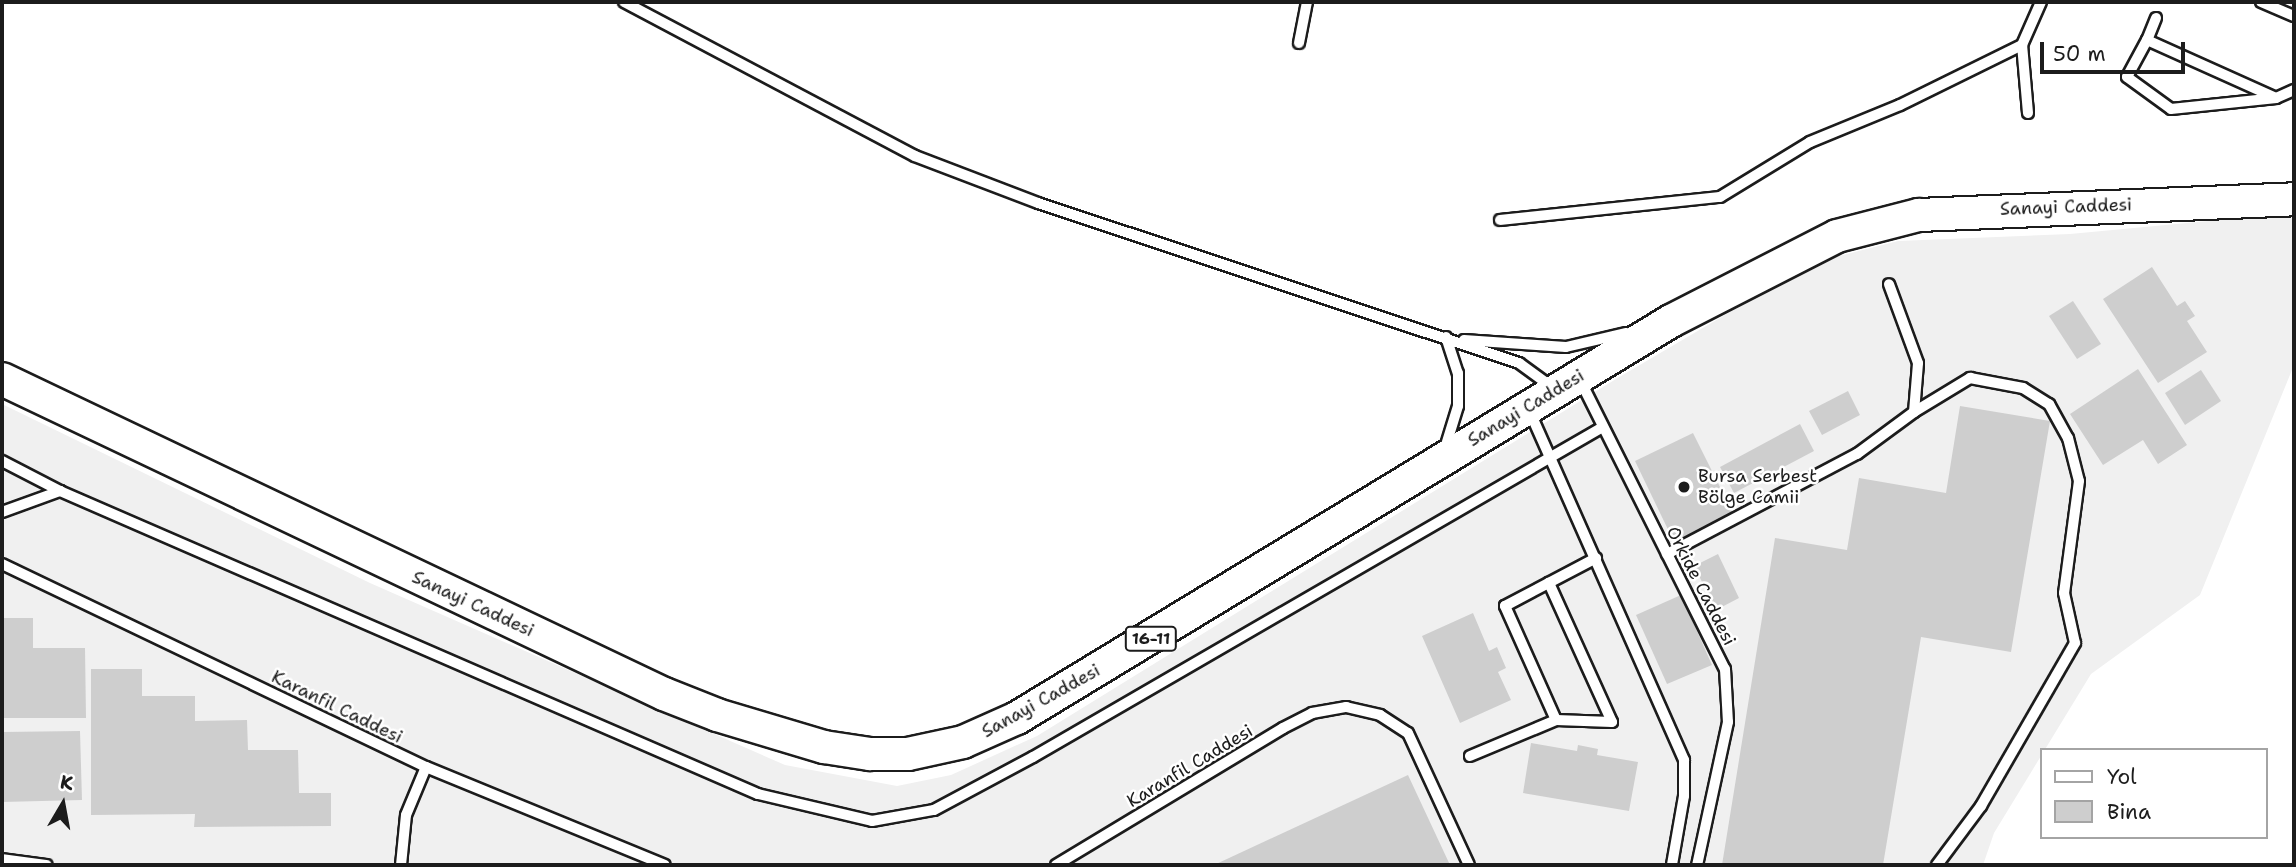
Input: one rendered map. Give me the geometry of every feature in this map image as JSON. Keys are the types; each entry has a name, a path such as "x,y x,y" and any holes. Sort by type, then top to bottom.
{"main road":[{"name":"Sanayi Caddesi","path":"2,379 664,694 772,733 870,754 908,754 963,742 1017,719 1528,406 1671,321 1802,251 1891,220 1949,212 2294,199"}],"lane":[{"path":"624,2 915,156 1038,202 1446,337 1568,383"},
{"path":"1299,43 1307,2"},
{"path":"2028,113 2022,45 2041,2"},
{"path":"2261,2 2294,16"},
{"path":"2156,18 2127,77 2171,109 2276,98 2294,90"},
{"path":"2147,40 2276,98"},
{"path":"1500,220 1720,197 1810,142 1900,105 2022,45"},
{"path":"1889,284 1918,363 1914,412"},
{"path":"1446,337 1566,347 1671,321"},
{"path":"1435,464 1454,432 1458,406 1458,373 1446,337"},
{"path":"1667,554 1857,454 1914,412 1970,378 2023,388 2049,404 2067,438 2079,481 2064,593 2076,643 1981,806 1937,865"},
{"name":"Orkide Caddesi","path":"1568,383 1601,428 1725,669 1729,699 1728,722 1697,865"},
{"path":"1528,406 1684,760 1684,796 1672,865"},
{"path":"2,461 60,491 758,794 872,821 934,810 1601,428"},
{"path":"2,512 60,491"},
{"path":"1556,720 1505,606 1596,558"},
{"name":"Karanfil Caddesi","path":"2,564 426,767 665,865"},
{"path":"1470,756 1556,720 1612,722 1549,583"},
{"name":"Karanfil Caddesi","path":"1056,865 1283,728 1312,713 1346,706 1380,715 1408,733 1469,865"},
{"path":"401,865 406,815 426,767"},
{"path":"2,859 47,865"}],"shaded area":[{"path":"2294,213 2294,365 2200,595 2091,674 2046,748 2040,748 2040,758 1994,833 1983,865 2,865 2,404 370,583 785,765 897,786 951,775 1037,736 1616,379 1730,312 1839,256 1898,241 2070,234"}],"building":[{"path":"2152,267 2177,306 2185,301 2195,316 2187,321 2207,352 2158,383 2103,299"},
{"path":"2073,301 2101,344 2077,359 2049,316"},
{"path":"2138,369 2187,445 2158,464 2143,440 2103,465 2070,414"},
{"path":"2201,370 2221,401 2185,425 2165,393"},
{"path":"1848,391 1860,415 1822,435 1809,411"},
{"path":"1960,406 2050,421 2011,652 1921,637 1883,865 1722,865 1775,538 1847,550 1859,478 1946,493"},
{"path":"1800,424 1814,451 1734,493 1720,467"},
{"name":"Bursa Serbest Bölge Camii","path":"1693,433 1733,513 1674,542 1635,461"},
{"path":"1718,554 1739,598 1716,610 1694,566"},
{"path":"1681,595 1712,665 1667,684 1636,615"},
{"path":"1473,613 1489,651 1497,647 1506,668 1498,672 1511,700 1460,723 1422,636"},
{"path":"2,618 33,618 33,648 85,648 86,718 2,718"},
{"path":"91,669 142,669 142,696 195,696 195,721 247,720 248,750 298,750 299,793 331,793 331,826 194,827 195,814 91,815"},
{"path":"80,731 82,800 2,802 2,732"},
{"path":"1531,743 1577,751 1578,745 1598,749 1597,755 1638,762 1629,811 1523,793"},
{"path":"1408,775 1450,865 1214,865"}],"place":[{"name":"Bursa Serbest Bölge Camii","path":"1684,487"}]}
